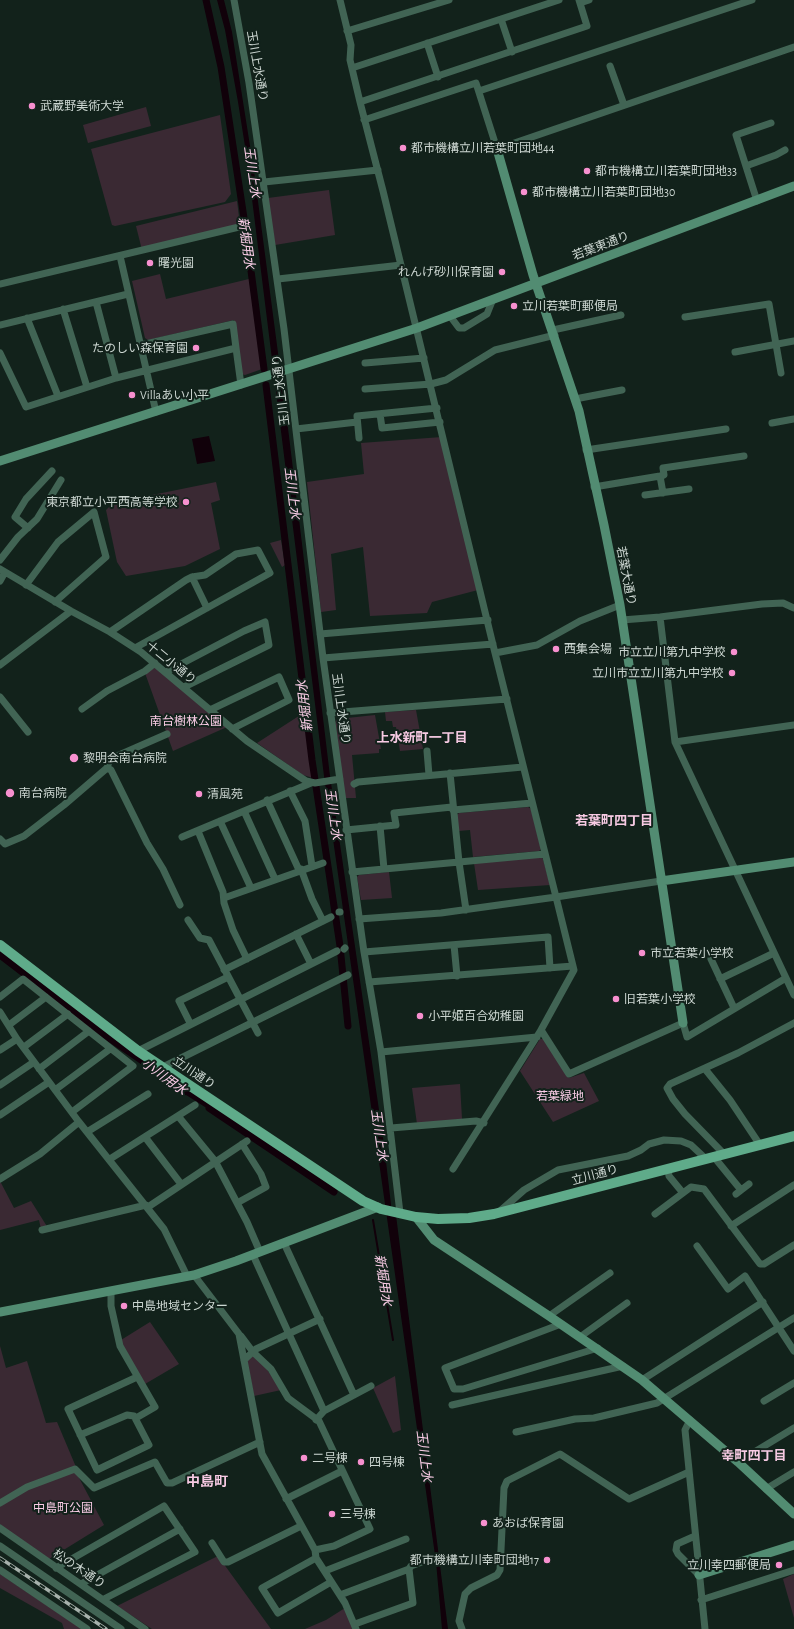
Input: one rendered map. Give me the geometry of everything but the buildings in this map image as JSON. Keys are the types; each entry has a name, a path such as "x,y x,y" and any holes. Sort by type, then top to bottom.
{"main road":[{"name":"立川通り","path":"0,945 138,1051 356,1196 380,1208 399,1213 416,1217 438,1219 469,1218 498,1213 794,1136"}],"street":[{"name":"玉川上水通り","path":"234,0 248,77 278,279 286,370 296,429 330,713 359,919 381,1052 391,1128 399,1213"},
{"path":"340,0 351,45 350,60 364,120 378,170 437,408 506,699 573,966 573,974 537,1037 484,1123 453,1169"},
{"path":"347,31 449,0"},
{"path":"352,68 559,0"},
{"path":"360,102 587,26 579,1 589,0"},
{"path":"479,91 752,0"},
{"path":"501,19 512,52"},
{"path":"427,43 438,77"},
{"path":"364,120 476,83 497,149 794,47"},
{"path":"610,66 624,105"},
{"path":"757,201 736,135 771,123"},
{"name":"若葉大通り","path":"497,149 537,283 575,399 620,605 683,1023"},
{"path":"746,166 776,155 785,150"},
{"path":"264,182 378,170"},
{"name":"若葉東通り","path":"1,459 156,412 417,328 794,186"},
{"path":"0,284 238,227"},
{"path":"120,256 156,412"},
{"path":"278,279 401,265"},
{"path":"0,325 128,294"},
{"path":"450,316 459,328 464,328 487,314 493,299"},
{"path":"96,302 116,378"},
{"path":"685,317 769,304 781,373"},
{"path":"63,309 87,387"},
{"path":"365,389 430,384 446,380 495,350 621,315"},
{"path":"27,318 58,396"},
{"path":"141,345 233,324 241,385"},
{"path":"735,352 794,341"},
{"path":"0,353 26,408 58,396 146,369 236,348"},
{"path":"365,364 424,358"},
{"path":"575,399 622,390"},
{"path":"359,438 357,416 437,408"},
{"path":"380,414 382,428 440,422"},
{"path":"772,423 794,419"},
{"path":"296,429 357,422"},
{"path":"586,450 726,429"},
{"path":"594,487 664,475 663,468 744,456"},
{"path":"28,528 15,516 26,499 52,471"},
{"path":"660,476 663,493"},
{"path":"0,560 18,537 37,519 61,480"},
{"path":"645,495 689,489"},
{"path":"26,585 58,542 94,512 106,556 55,602"},
{"path":"110,632 192,577 205,575 236,554 258,550 270,572 135,648"},
{"path":"0,581 2,570"},
{"name":"十二小通り","path":"2,570 135,648 184,687 232,729 265,754 315,783"},
{"path":"192,577 207,608"},
{"path":"622,620 660,617 762,604 783,603 794,608"},
{"path":"495,653 537,645 580,621 620,605"},
{"path":"0,665 71,611"},
{"path":"660,617 675,742 794,995"},
{"path":"320,634 488,620"},
{"path":"166,672 244,631 265,622 269,645 184,687"},
{"path":"323,658 493,644"},
{"path":"82,709 107,691 146,671 155,663"},
{"path":"210,710 279,677 289,700 232,729"},
{"path":"0,698 28,732"},
{"path":"330,713 506,699"},
{"path":"675,742 794,725"},
{"path":"0,839 5,844 24,836 64,805 107,768 110,759 167,734"},
{"path":"427,751 429,775"},
{"path":"354,784 358,782 523,767"},
{"path":"107,768 111,770 180,905"},
{"path":"450,773 459,862 466,910"},
{"path":"182,838 290,791 315,783 340,779"},
{"path":"290,791 305,821 312,866"},
{"path":"267,800 323,921"},
{"path":"346,830 396,825 394,813 532,803"},
{"path":"244,811 275,879"},
{"path":"220,821 251,888"},
{"path":"380,826 384,869"},
{"path":"198,831 224,898 224,903 233,930 247,959"},
{"path":"352,872 545,854"},
{"path":"359,919 466,910 794,862"},
{"path":"224,898 323,863"},
{"path":"224,970 331,917"},
{"path":"188,920 200,938 209,940 258,1034"},
{"path":"296,934 311,964"},
{"path":"364,952 548,937 550,968"},
{"path":"454,945 457,976"},
{"path":"138,1051 190,1023 342,949"},
{"path":"720,979 774,953"},
{"path":"711,960 734,1008"},
{"path":"369,982 573,966"},
{"path":"163,1067 252,1024 344,976"},
{"path":"190,1023 179,1001 228,977"},
{"path":"541,1030 569,1074 683,1023 687,1037 786,978"},
{"path":"0,997 23,979 133,1066 72,1112"},
{"path":"9,1025 46,997"},
{"path":"0,1012 39,1069 79,1122 164,1229 190,1275 240,1334 253,1352 271,1369 288,1398 316,1420 370,1529 316,1554 262,1588 278,1613 331,1582"},
{"path":"24,1047 68,1014"},
{"path":"749,1184 738,1192 667,1088 670,1084 705,1069 794,1023"},
{"path":"39,1069 90,1031"},
{"path":"381,1052 537,1037"},
{"path":"0,1050 18,1039"},
{"path":"56,1090 110,1049"},
{"path":"0,1085 34,1062"},
{"path":"705,1069 730,1100 760,1145"},
{"path":"0,1115 49,1082"},
{"path":"87,1132 148,1094"},
{"path":"110,1160 195,1105"},
{"path":"178,1116 215,1161 237,1203 288,1333 324,1411"},
{"path":"391,1128 476,1121 484,1123"},
{"path":"0,1179 40,1154 79,1122"},
{"path":"144,1137 181,1184"},
{"path":"498,1213 524,1190 558,1170 628,1156 641,1150 649,1144 664,1140 681,1141 715,1157"},
{"path":"42,1230 147,1206 244,1142 266,1186 237,1203"},
{"path":"668,1169 669,1176 683,1193"},
{"path":"731,1226 794,1185"},
{"path":"655,1214 691,1187 704,1189 760,1264 764,1264 794,1245"},
{"path":"0,1312 111,1292 190,1275 256,1254 380,1208"},
{"path":"416,1217 434,1240 598,1348 642,1380 738,1462 794,1514"},
{"path":"284,1244 354,1395"},
{"path":"697,1246 728,1289 745,1276 794,1349"},
{"path":"549,1316 610,1273"},
{"path":"111,1292 111,1306 120,1346 155,1407 136,1418"},
{"path":"642,1380 763,1302"},
{"path":"580,1337 627,1303"},
{"path":"516,1432 575,1419 594,1418 657,1403 794,1318"},
{"path":"244,1360 256,1349 320,1319"},
{"path":"561,1324 445,1368 454,1389 463,1389 598,1348"},
{"path":"240,1334 262,1454 331,1582 340,1595 355,1627 413,1603 409,1569"},
{"path":"452,1405 622,1366"},
{"path":"80,1435 127,1415 134,1416 149,1445 97,1470 80,1435 68,1409 137,1377"},
{"path":"764,1401 794,1383"},
{"path":"316,1420 324,1411 371,1386"},
{"path":"690,1420 685,1430 705,1629"},
{"path":"738,1462 794,1428"},
{"path":"0,1503 27,1487 76,1469 94,1488 155,1462 167,1483 172,1484 260,1442"},
{"path":"462,1629 459,1621 465,1594 471,1588 497,1575 500,1570 504,1488 507,1482 560,1454 629,1499 689,1472"},
{"path":"286,1498 342,1471"},
{"path":"766,1489 794,1472"},
{"path":"56,1568 164,1506 195,1552 104,1599"},
{"path":"212,1543 224,1562 228,1562 301,1526"},
{"name":"松の木通り","path":"0,1528 145,1629"},
{"path":"81,1584 180,1529"},
{"path":"695,1536 677,1544 676,1550 678,1554 699,1575"},
{"path":"325,1571 406,1539"},
{"path":"699,1575 794,1545"},
{"path":"0,1546 121,1629"},
{"path":"340,1595 409,1569 411,1566 430,1559"},
{"path":"0,1570 87,1629"},
{"path":"701,1600 794,1570"}],"green space":[{"path":"146,107 151,126 88,143 83,125"},
{"path":"220,115 231,194 225,202 115,226 112,225 91,149"},
{"path":"329,190 335,235 275,245 268,198"},
{"path":"237,201 240,225 142,250 136,226"},
{"path":"160,274 166,299 249,279 262,369 245,375 241,374 234,320 148,340 145,338 132,281"},
{"path":"442,437 478,590 432,602 427,613 370,616 363,547 331,554 336,610 321,612 307,482 364,474 361,443"},
{"path":"216,482 220,500 211,503 220,549 185,566 126,576 117,562 106,510 113,503"},
{"path":"281,540 285,565 282,567 270,543"},
{"name":"南台樹林公園","path":"156,667 227,727 173,751 145,673"},
{"path":"416,710 423,749 400,751 396,727 393,727 392,721 386,721 385,712"},
{"path":"305,712 313,778 303,775 257,743"},
{"path":"375,715 381,749 379,749 379,753 352,755 356,798 345,798 335,722 338,719"},
{"path":"528,807 531,809 541,849 539,851 473,857 470,830 458,831 456,816 459,813"},
{"path":"541,857 543,859 550,885 478,890 474,863"},
{"path":"389,872 392,898 361,900 357,877 359,875"},
{"name":"若葉緑地","path":"540,1039 547,1039 569,1078 584,1073 599,1101 553,1122 520,1071"},
{"path":"460,1084 462,1119 417,1124 412,1088"},
{"path":"0,1181 14,1208 31,1201 48,1228 41,1229 39,1220 0,1230"},
{"path":"150,1322 179,1364 145,1384 126,1354 121,1340"},
{"path":"0,1346 6,1368 27,1361 46,1423 57,1422 76,1467 0,1501"},
{"path":"253,1356 262,1362 281,1390 254,1396 247,1361"},
{"path":"395,1376 401,1430 393,1433 373,1388"},
{"name":"中島町公園","path":"72,1472 77,1474 104,1525 49,1559 0,1525 0,1506 28,1488"},
{"path":"218,1556 271,1629 152,1629 117,1606"},
{"path":"0,1574 82,1629 64,1629 62,1623 0,1588"},
{"path":"794,1574 794,1618 783,1579"},
{"path":"345,1608 354,1629 305,1629 326,1620"}],"water":[{"name":"玉川上水","path":"217,0 224,0 232,32 254,171 289,436 330,776 384,1144 392,1213 396,1215 448,1629 442,1629 436,1562 324,776 247,159 225,30"},
{"path":"209,436 215,461 197,464 192,439"}],"pier":[{"path":"281,363 283,379 273,383 271,366"}],"waterway":[{"name":"新堀用水","path":"206,0 221,67 244,218 264,369"},
{"name":"新堀用水","path":"266,385 312,760 340,946 348,1026"},
{"name":"小川用水","path":"0,955 99,1031 182,1088 182,1091 188,1092 210,1106 209,1108 334,1192"},
{"name":"新堀用水","path":"373,1220 393,1340"}],"railway":[{"path":"0,1558 106,1629"}],"place":[{"name":"武蔵野美術大学","path":"32,106"},
{"name":"都市機構立川若葉町団地44","path":"403,148"},
{"name":"都市機構立川若葉町団地33","path":"587,171"},
{"name":"都市機構立川若葉町団地30","path":"524,192"},
{"name":"曙光園","path":"150,263"},
{"name":"れんげ砂川保育園","path":"502,272"},
{"name":"立川若葉町郵便局","path":"514,306"},
{"name":"たのしい森保育園","path":"196,348"},
{"name":"Villaあい小平","path":"132,395"},
{"name":"東京都立小平西高等学校","path":"186,502"},
{"name":"西集会場","path":"556,649"},
{"name":"市立立川第九中学校","path":"734,652"},
{"name":"立川市立立川第九中学校","path":"732,673"},
{"name":"黎明会南台病院","path":"74,758"},
{"name":"南台病院","path":"10,793"},
{"name":"清風苑","path":"199,794"},
{"name":"市立若葉小学校","path":"642,953"},
{"name":"旧若葉小学校","path":"616,999"},
{"name":"小平姫百合幼稚園","path":"420,1016"},
{"name":"中島地域センター","path":"124,1306"},
{"name":"二号棟","path":"304,1458"},
{"name":"四号棟","path":"361,1462"},
{"name":"三号棟","path":"332,1514"},
{"name":"あおば保育園","path":"484,1523"},
{"name":"都市機構立川幸町団地17","path":"547,1560"},
{"name":"立川幸四郵便局","path":"779,1565"}],"district":[{"name":"上水新町一丁目","path":"422,738"},
{"name":"若葉町四丁目","path":"614,821"},
{"name":"幸町四丁目","path":"754,1456"},
{"name":"中島町","path":"207,1482"}]}
